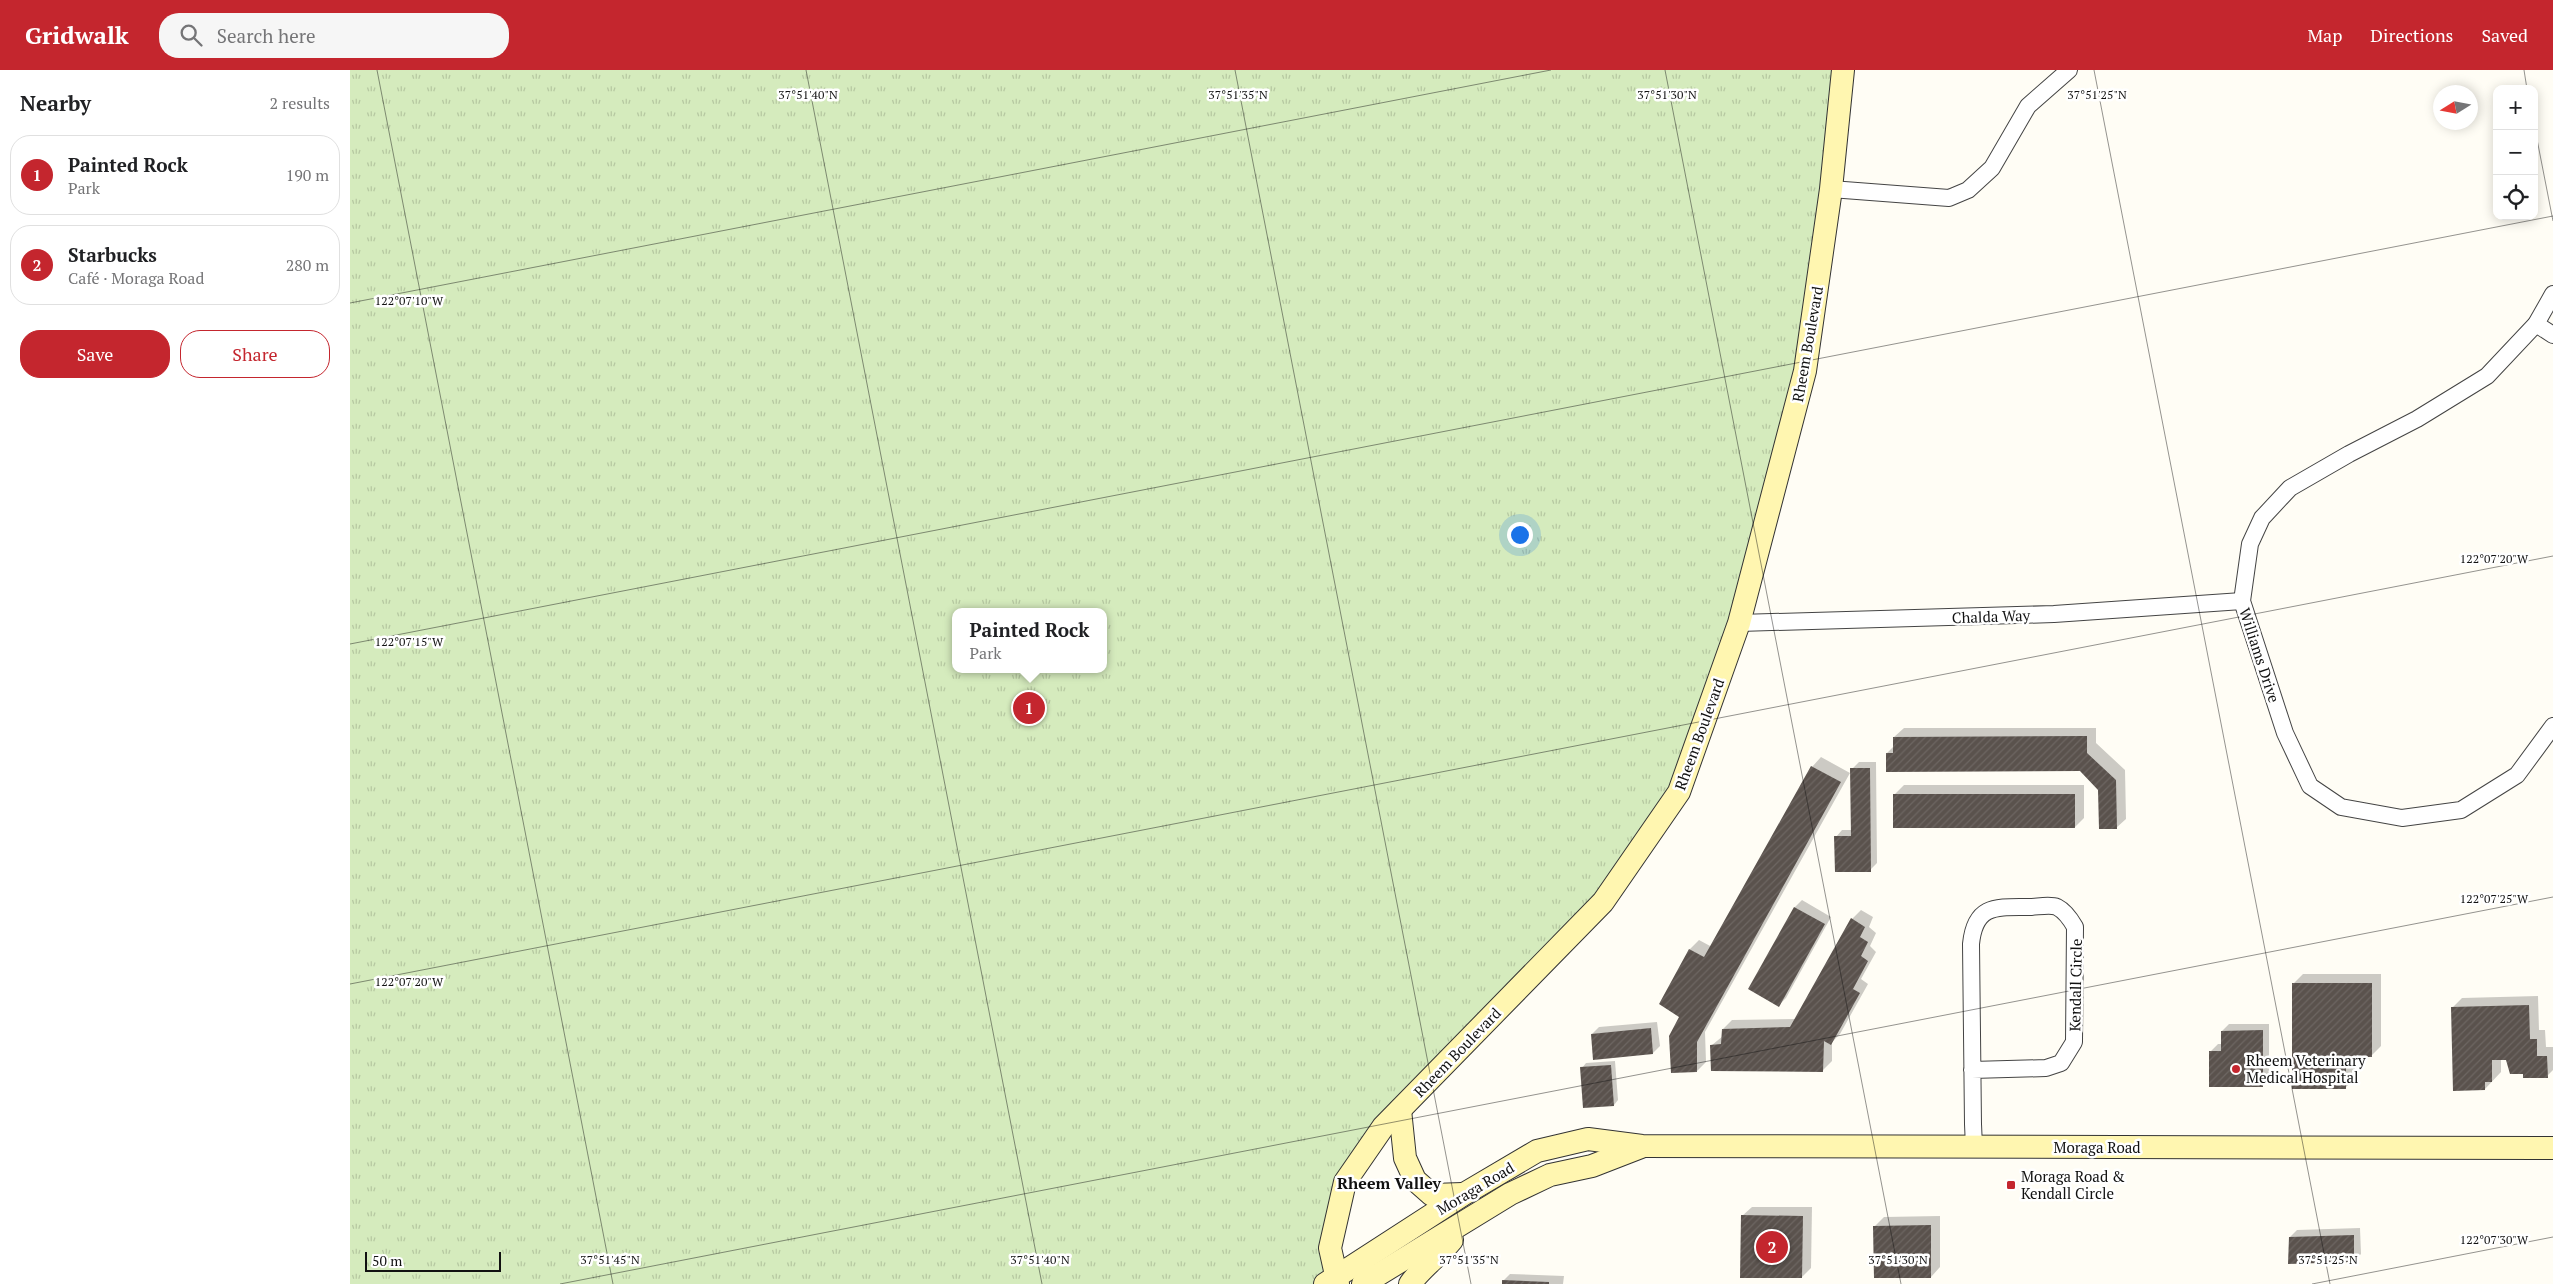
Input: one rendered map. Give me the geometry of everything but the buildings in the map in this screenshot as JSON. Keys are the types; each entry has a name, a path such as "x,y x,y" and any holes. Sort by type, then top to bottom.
{"main road":[{"name":"Rheem Boulevard","path":"1332,1281 1330,1248 1345,1182 1383,1127 1603,902 1679,792 1739,623 1805,371 1831,189 1843,70"},
{"path":"1400,1110 1405,1158 1415,1180 1432,1195 1464,1194"},
{"name":"Moraga Road","path":"1332,1281 1464,1194 1537,1151 1588,1139 1642,1146 2553,1148"},
{"name":"Moraga Road","path":"1363,1284 1510,1194 1550,1175 1592,1166 1642,1146"},
{"path":"1410,1284 1419,1271 1443,1252 1470,1218"}],"street":[{"path":"1831,189 1949,198 1968,190 1992,168 2028,106 2069,70"},
{"name":"Williams Drive","path":"2553,294 2536,324 2487,376 2417,419 2349,454 2290,488 2262,518 2250,544 2242,601 2285,733 2310,786 2341,808 2402,818 2462,810 2517,775 2553,726"},
{"path":"2536,324 2553,335"},
{"name":"Chalda Way","path":"1739,623 2054,614 2242,601"},
{"name":"Kendall Circle","path":"1972,1070 2046,1068 2061,1063 2074,1042 2076,927 2067,915 2056,906 1995,907 1981,916 1972,927 1972,1070 1974,1147"}],"green space":[{"path":"350,70 1843,70 1808,357 1679,792 1603,902 1360,1158 1326,1284 350,1284"}],"place":[{"name":"Painted Rock","path":"1029,708"},
{"name":"Rheem Veterinary Medical Hospital","path":"2236,1069"},
{"name":"Moraga Road & Kendall Circle","path":"2011,1185"},
{"name":"Starbucks","path":"1772,1247"}],"district":[{"name":"Rheem Valley","path":"1389,1183"}]}
